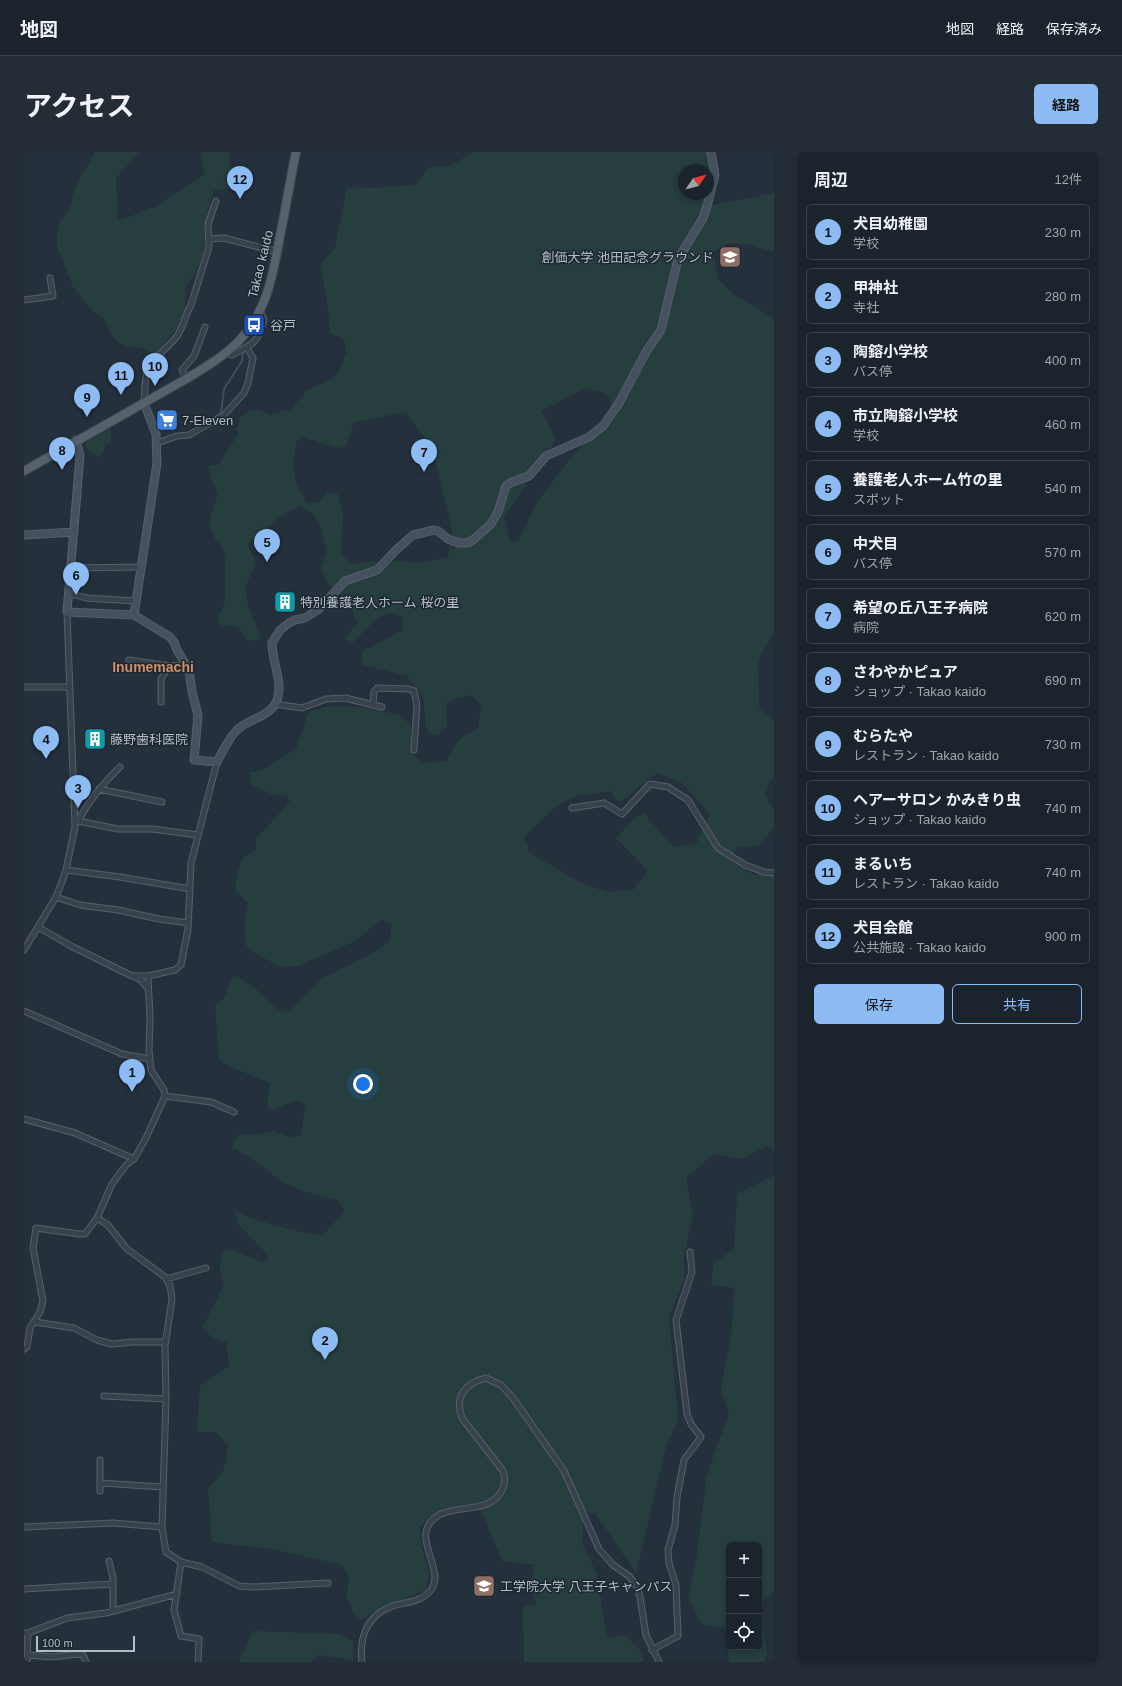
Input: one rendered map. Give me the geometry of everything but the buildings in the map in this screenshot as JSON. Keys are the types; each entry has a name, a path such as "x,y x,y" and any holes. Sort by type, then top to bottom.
{"main road":[{"name":"Takao kaido","path":"24,471 76,440 186,379 226,353 239,341 260,311 268,294 278,252 296,152"},
{"path":"76,440 80,456 67,612 134,615 174,642 190,675 192,692 198,715 194,760 217,762 235,731 242,725 270,710 278,698 279,682 272,643 280,630 295,620 305,618 318,609 345,581 377,570 396,550 413,536 434,530 438,531 448,539 459,543 468,543 491,524 498,512 506,486 512,482 526,478 546,456 589,437 603,426 619,403 646,352 661,330 678,259 703,218 715,175 711,152"},
{"path":"134,615 157,463 157,443 153,423 144,403"},
{"path":"24,535 74,532"}],"street":[{"path":"144,403 145,380 150,365 174,342 181,330 186,312 191,305 209,246 208,224 216,201"},
{"path":"209,239 224,238 278,252"},
{"path":"24,300 53,296 50,278"},
{"path":"226,353 232,356 256,341 264,320 260,311"},
{"path":"186,379 182,370 194,356 205,327"},
{"path":"157,443 177,436 189,435 224,415 244,392 248,383 253,358 247,348"},
{"path":"71,568 141,567"},
{"path":"69,594 86,598 136,601"},
{"path":"25,946 56,897 66,870 76,821 69,687 67,612"},
{"path":"129,660 169,666 185,665"},
{"path":"161,702 161,679 169,666"},
{"path":"24,687 69,687"},
{"path":"373,705 374,692 377,688 410,689 414,691 417,705 414,750"},
{"path":"275,704 302,708 326,699 345,698 382,707"},
{"path":"132,976 148,976 175,970 181,965 188,923 191,863 217,762"},
{"path":"76,821 107,779 120,767"},
{"path":"572,808 604,803 622,814 650,784 668,787 688,800 718,848 745,864 764,872 774,873"},
{"path":"100,789 162,802"},
{"path":"156,801 158,794"},
{"path":"76,821 118,829 152,828 198,835"},
{"path":"66,870 120,877 190,889"},
{"path":"56,897 80,905 118,910 159,919 188,923"},
{"path":"38,927 71,946 141,980 148,990"},
{"path":"24,1349 27,1347 30,1328 40,1312 43,1301 33,1248 36,1228 85,1234 97,1218 112,1184 126,1165 134,1159 146,1138 165,1096 164,1090 151,1070 148,976"},
{"path":"24,1012 122,1054 150,1060"},
{"path":"165,1096 211,1102 234,1112"},
{"path":"24,1119 75,1133 134,1159"},
{"path":"97,1218 108,1225 126,1248 166,1279 170,1286 172,1298 166,1342 166,1399 162,1527 166,1552 182,1562 202,1567 238,1586 253,1587 328,1583"},
{"path":"652,1650 678,1636 676,1585 669,1563 668,1550 675,1525 678,1492 684,1460 701,1437 691,1424 687,1414 676,1320 692,1272 690,1252"},
{"path":"166,1279 206,1268"},
{"path":"35,1322 74,1328 97,1340 112,1344 133,1342 166,1342"},
{"path":"362,1662 361,1653 363,1635 372,1620 385,1610 421,1598 428,1594 432,1588 435,1578 425,1538 426,1531 433,1519 446,1512 490,1503 496,1499 505,1483 503,1470 462,1418 459,1410 459,1402 466,1388 471,1383 486,1378 494,1380 501,1385 513,1398 564,1471 599,1549 613,1565 629,1576 638,1589 643,1624 652,1650 659,1662"},
{"path":"104,1396 166,1399"},
{"path":"100,1460 100,1491"},
{"path":"100,1483 163,1487"},
{"path":"24,1528 113,1523 162,1527"},
{"path":"109,1561 113,1578 113,1611"},
{"path":"182,1562 174,1610 181,1636 199,1639 198,1662"},
{"path":"24,1589 113,1584"},
{"path":"27,1662 28,1656 26,1633 67,1618 113,1611 177,1594"},
{"path":"28,1656 59,1659 83,1655 86,1662"}],"green space":[{"path":"95,152 140,152 116,178 118,221 155,207 205,174 200,152 229,152 230,170 227,188 213,191 205,223 207,237 199,266 186,287 185,313 177,328 155,354 142,348 123,346 111,335 105,319 92,310 73,287 57,246 57,234 60,221 67,214 78,182"},
{"path":"474,152 714,152 719,170 714,199 714,164 678,164 678,200 714,200 713,205 774,193 774,252 748,244 729,243 713,253 718,279 734,295 774,318 774,631 758,660 759,707 774,720 774,777 769,782 765,795 774,809 774,828 758,846 737,847 731,862 755,875 774,868 774,1151 768,1146 740,1159 714,1154 686,1178 693,1215 684,1256 684,1280 669,1317 678,1420 667,1444 636,1573 595,1513 584,1512 582,1543 596,1572 607,1638 625,1635 642,1652 643,1662 524,1662 523,1606 536,1604 531,1583 535,1565 502,1561 478,1503 446,1508 433,1514 420,1527 422,1548 430,1574 425,1590 375,1612 361,1620 354,1614 347,1597 349,1578 343,1565 272,1549 212,1542 208,1488 222,1474 227,1457 228,1444 215,1432 197,1432 200,1386 229,1366 227,1343 212,1337 202,1328 224,1285 220,1271 222,1252 229,1249 263,1262 268,1259 266,1253 238,1224 234,1211 267,1223 322,1236 345,1211 337,1200 303,1191 278,1180 263,1166 232,1147 239,1134 255,1135 273,1131 293,1138 301,1135 305,1105 298,1100 271,1110 267,1105 270,1083 231,1067 219,1060 215,1005 224,999 231,979 237,976 261,993 276,1008 286,1013 319,980 373,953 389,942 392,925 381,920 353,942 298,966 281,967 249,950 245,943 245,919 248,903 235,891 238,868 243,858 255,851 257,836 264,831 290,801 287,796 269,793 251,785 249,772 260,771 296,749 309,711 328,706 363,707 399,715 411,725 411,752 424,763 447,761 459,740 478,729 481,704 471,695 454,699 446,703 447,726 440,734 433,736 426,728 423,697 407,676 361,664 363,651 403,630 402,617 388,613 376,619 352,643 345,638 358,623 348,602 327,583 321,567 327,552 320,526 313,514 300,506 283,515 247,544 256,563 245,587 248,605 261,638 255,641 246,639 237,627 231,625 222,626 218,619 225,601 225,558 221,545 215,539 209,524 218,493 212,482 209,466 218,465 237,436 239,417 254,410 270,415 291,409 307,390 334,378 339,371 346,354 345,341 330,332 327,300 320,265 335,248 347,187 376,188 416,185 429,167 450,166","holes":["585,388 607,395 611,403 613,417 591,435 569,460 536,504 518,542 511,543 504,517 556,440 542,411","406,412 432,448 452,530 448,557 420,563 387,560 352,564 341,553 343,513 338,494 327,492 320,502 307,503 298,487 294,473 294,458 297,441 304,438 338,448 346,446 354,422","657,773 682,783 710,814 696,844 673,847 644,813 634,819 616,838 648,871 633,890 606,892 578,881 530,853 524,837 556,806 576,796 610,791 619,803"]},
{"path":"111,427 111,442 106,444 100,458 90,451 85,445 88,441"},
{"path":"774,1175 774,1591 762,1603 762,1542 726,1542 726,1628 702,1624 688,1598 696,1561 706,1480 729,1414 721,1389 732,1329 734,1288 711,1284 714,1262 734,1250 737,1194"},
{"path":"762,1612 767,1653 764,1662 729,1662 728,1650 762,1650"},
{"path":"253,1631 338,1634 353,1641 353,1660 318,1655 310,1662 239,1662"}],"waterway":[{"path":"204,424 221,413 224,389 242,361 243,354"}],"place":[{"name":"犬目会館","path":"240,199"},
{"name":"創価大学 池田記念グラウンド","path":"730,257"},
{"name":"谷戸","path":"254,325"},
{"name":"ヘアーサロン かみきり虫","path":"155,386"},
{"name":"まるいち","path":"121,395"},
{"name":"むらたや","path":"87,417"},
{"name":"7-Eleven","path":"167,420"},
{"name":"さわやかピュア","path":"62,470"},
{"name":"希望の丘八王子病院","path":"424,472"},
{"name":"養護老人ホーム竹の里","path":"267,562"},
{"name":"中犬目","path":"76,595"},
{"name":"特別養護老人ホーム 桜の里","path":"285,602"},
{"name":"藤野歯科医院","path":"95,739"},
{"name":"市立陶鎔小学校","path":"46,759"},
{"name":"陶鎔小学校","path":"78,808"},
{"name":"犬目幼稚園","path":"132,1092"},
{"name":"甲神社","path":"325,1360"},
{"name":"工学院大学 八王子キャンパス","path":"484,1586"}],"district":[{"name":"Inumemachi","path":"153,667"}]}
